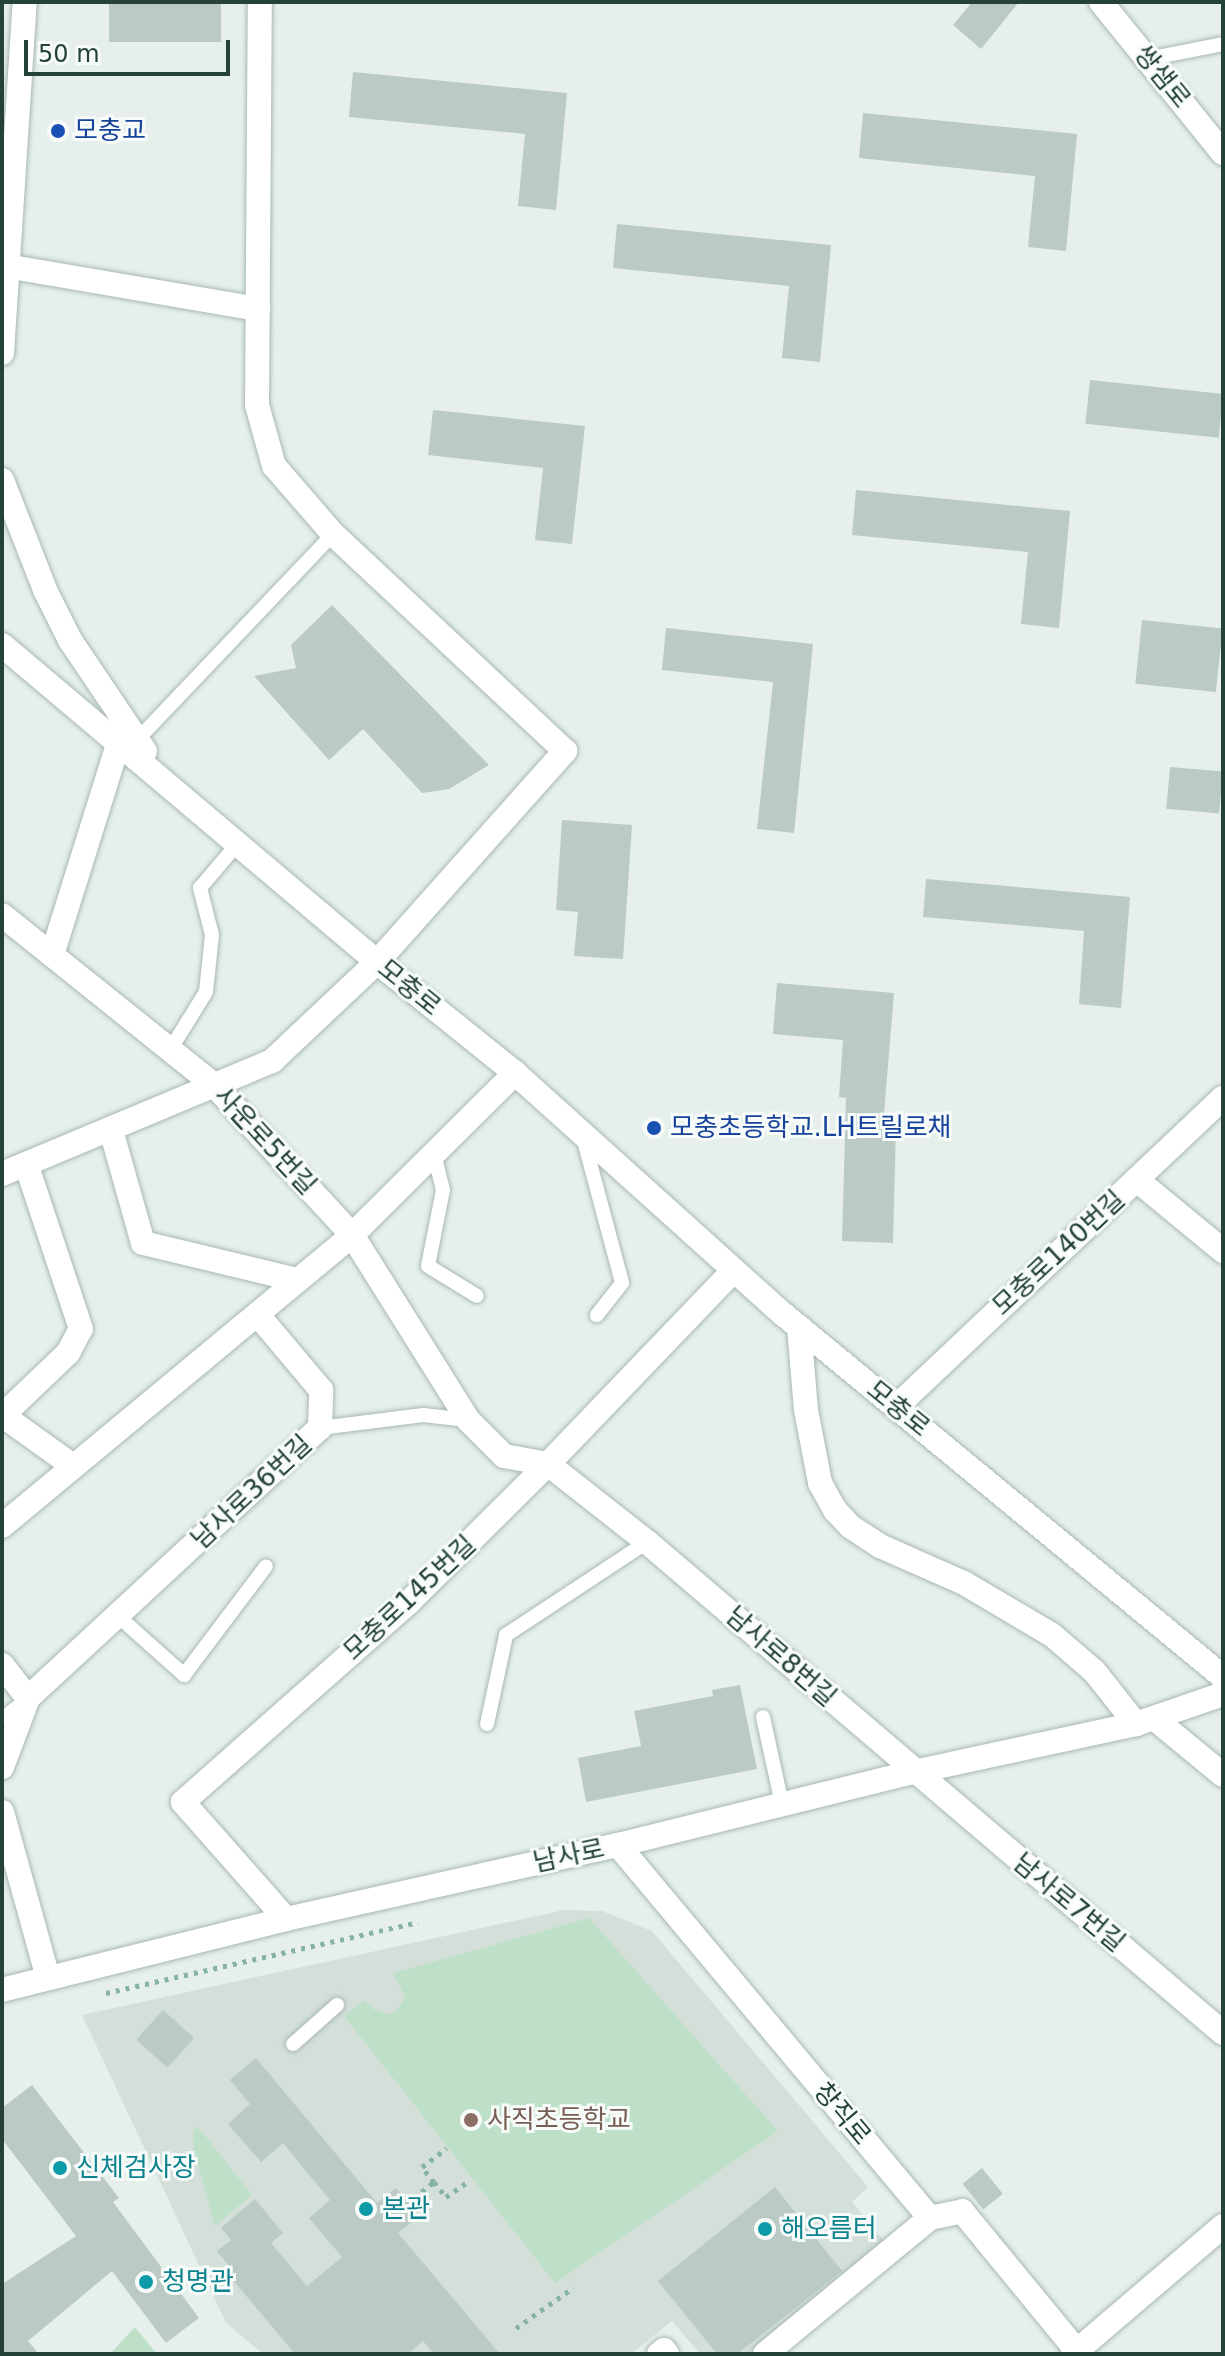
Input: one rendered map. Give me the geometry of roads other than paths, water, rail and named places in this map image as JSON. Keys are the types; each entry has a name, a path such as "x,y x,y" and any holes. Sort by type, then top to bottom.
{"street":[{"path":"2,353 25,2"},
{"path":"2,1174 272,1061 377,962 565,751 333,534 274,466 257,405 260,2"},
{"name":"쌍샘로","path":"1101,2 1223,153"},
{"path":"6,266 258,309"},
{"path":"2,480 45,590 128,741 52,955"},
{"path":"2,645 128,741"},
{"name":"모충로","path":"128,741 171,785 238,843 582,1131 733,1271 1223,1677"},
{"name":"사운로5번길","path":"2,915 214,1085 352,1235 468,1420 504,1456 548,1464"},
{"path":"2,1526 352,1235 515,1073"},
{"name":"모충로140번길","path":"896,1407 1223,1098"},
{"path":"111,1130 143,1243 297,1280"},
{"path":"26,1164 81,1329 68,1353 2,1416 73,1466"},
{"path":"1137,1180 1223,1251"},
{"name":"모충로145번길","path":"286,1919 183,1802 410,1601 548,1464 733,1271"},
{"name":"남사로36번길","path":"28,1698 320,1428 321,1390 257,1314"},
{"path":"799,1327 806,1410 820,1483 835,1510 851,1527 880,1546 964,1583 1052,1635 1146,1721 1223,1775"},
{"name":"남사로8번길","path":"548,1464 647,1542 914,1772"},
{"path":"2,1665 28,1698 2,1767"},
{"name":"남사로","path":"2,1990 286,1919 1146,1721 1223,1694"},
{"name":"남사로7번길","path":"914,1772 1223,2033"},
{"path":"2,1812 48,1978"},
{"name":"창직로","path":"618,1845 930,2218"},
{"path":"765,2354 930,2218 962,2211 1075,2352 1223,2226"},
{"path":"659,2354 664,2350 667,2354"}],"lane":[{"path":"1147,59 1223,44"},
{"path":"128,741 333,534"},
{"path":"170,1050 206,992 212,935 200,888 238,843"},
{"path":"582,1131 622,1283 597,1315"},
{"path":"434,1154 443,1190 428,1266 477,1296"},
{"path":"320,1428 423,1415 468,1420"},
{"path":"487,1724 506,1635 647,1542"},
{"path":"118,1616 184,1675 266,1566"},
{"name":"남사로36번길","path":"2,1719 28,1698"},
{"path":"763,1717 782,1804"},
{"path":"293,2044 337,2005"}],"place":[{"name":"모충교","path":"58,131"},
{"name":"모충초등학교.LH트릴로채","path":"654,1128"},
{"name":"사직초등학교","path":"471,2120"},
{"name":"신체검사장","path":"60,2168"},
{"name":"본관","path":"366,2209"},
{"name":"해오름터","path":"765,2229"},
{"name":"청명관","path":"146,2282"}]}
